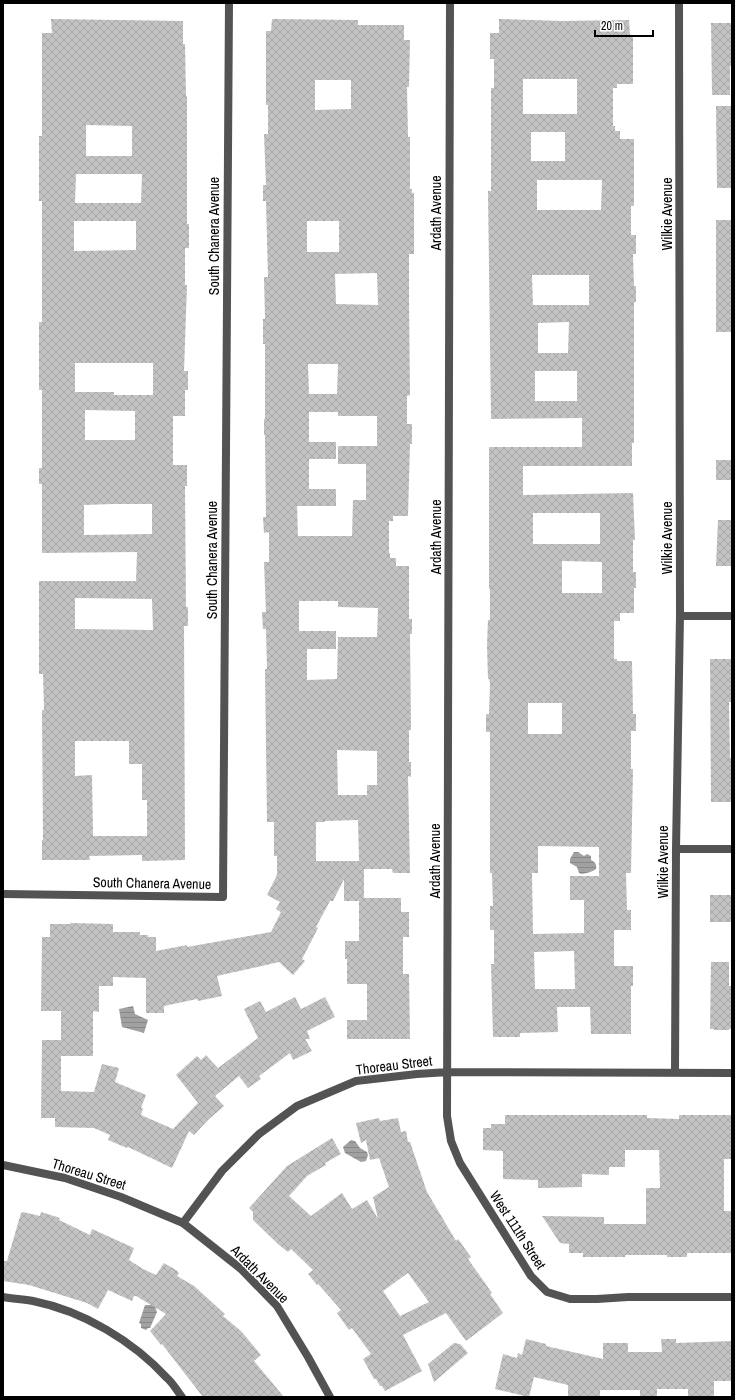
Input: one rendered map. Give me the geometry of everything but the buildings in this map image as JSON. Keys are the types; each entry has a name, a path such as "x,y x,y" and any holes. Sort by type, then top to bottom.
{"street":[{"name":"South Chanera Avenue","path":"3,894 223,897 229,3"},
{"name":"Ardath Avenue","path":"448,1072 450,3"},
{"name":"Wilkie Avenue","path":"675,1072 676,849 680,616 679,3"},
{"path":"680,616 732,616"},
{"path":"676,849 732,848"},
{"name":"Thoreau Street","path":"3,1165 65,1178 121,1197 183,1223 222,1171 259,1134 297,1106 356,1081 448,1072 732,1072"},
{"name":"West 111th Street","path":"448,1072 447,1116 451,1141 460,1163 531,1276 547,1292 570,1299 628,1297 732,1297"},
{"name":"Ardath Avenue","path":"183,1223 241,1269 277,1306 330,1397"},
{"path":"3,1297 34,1302 71,1313 106,1329 137,1350 168,1378 182,1397"}],"shaded area":[{"path":"574,852 578,852 584,856 587,854 591,856 591,860 596,864 596,869 591,872 582,874 579,873 577,867 570,863 570,859"},
{"path":"133,1006 135,1014 148,1020 144,1033 122,1027 119,1009"},
{"path":"351,1140 355,1141 360,1148 367,1152 368,1155 366,1161 361,1162 345,1153 343,1147"},
{"path":"145,1305 152,1305 155,1307 157,1312 150,1328 146,1330 141,1328 141,1324 139,1323"}]}
